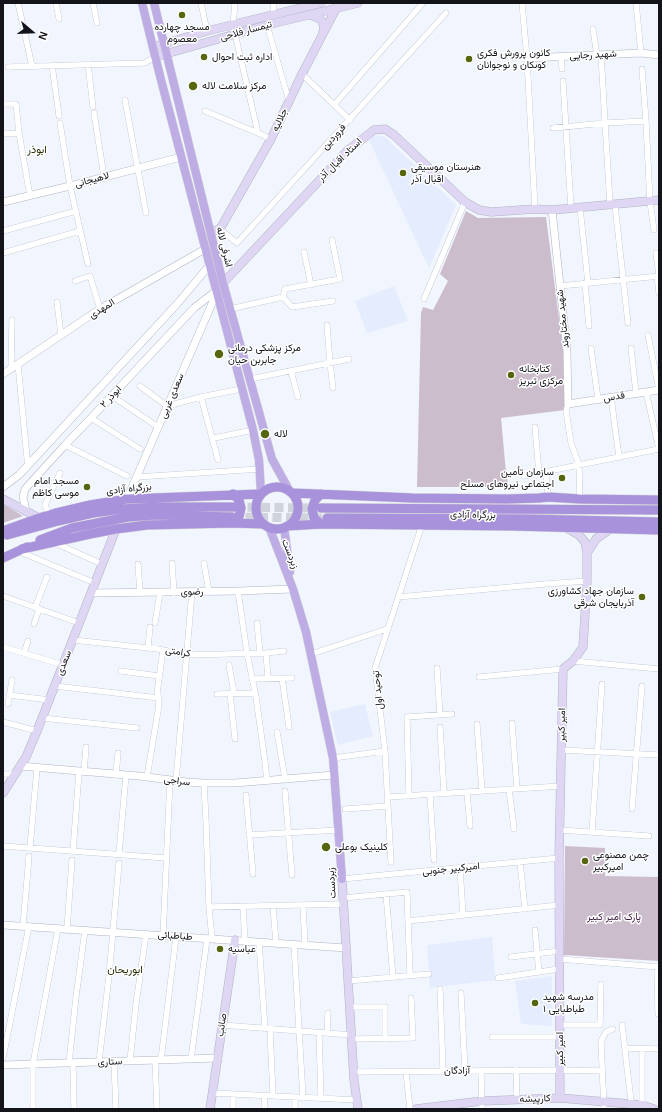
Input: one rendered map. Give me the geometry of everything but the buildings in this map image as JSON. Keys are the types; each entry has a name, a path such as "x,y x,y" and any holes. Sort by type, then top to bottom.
{"highway":[{"path":"3,558 49,536 72,528 128,517 154,516 232,520 275,528 286,526 296,516 298,509 297,503 291,492 278,487 272,487 261,494 257,500 257,513 266,526"},
{"name":"بزرگراه آزادی","path":"291,492 406,498 507,499 544,497 659,500"},
{"path":"20,550 116,529 148,525 232,520 239,518 241,508 239,500 233,494"},
{"name":"بزرگراه آزادی","path":"3,531 49,515 90,505 127,500 233,494 261,494"},
{"path":"321,494 315,500 312,509 314,518 322,521"},
{"path":"507,499 526,508 544,497"},
{"name":"بزرگراه آزادی","path":"3,536 93,513 122,509 154,507 234,507"},
{"name":"بزرگراه آزادی","path":"321,508 526,508 659,510"},
{"path":"513,526 524,519 540,527"},
{"name":"بزرگراه آزادی","path":"286,526 322,521 524,519 659,522"},
{"name":"بزرگراه آزادی","path":"322,521 422,525 659,530"}],"main road":[{"name":"اشرفی لاله","path":"142,3 209,266 253,430 259,460 261,494"},
{"name":"اشرفی لاله","path":"154,3 223,283 272,460 291,492"},
{"name":"تیمسار فلاحی","path":"153,47 310,4 321,3"},
{"name":"تیمسار فلاحی","path":"155,57 267,25 309,15 338,5 358,3"},
{"name":"جلالیه","path":"220,229 271,139 302,74 338,5"},
{"path":"309,15 321,20 324,25 323,33"},
{"path":"233,25 235,34"},
{"name":"استاد اقبال آذر","path":"223,283 347,151 374,130 384,129 394,135 465,202 479,210 491,212 535,209 552,210 659,200"},
{"path":"210,232 220,229"},
{"path":"3,499 39,518"},
{"name":"زبردست","path":"266,526 293,589 311,654 333,758 354,1072 358,1109"},
{"name":"زبردست","path":"286,526 293,589"},
{"path":"563,669 573,661 583,647 587,581 587,554 585,542 576,532 565,528"},
{"name":"سعدی","path":"3,793 26,757 50,700 116,529"},
{"path":"587,554 596,539 610,529"},
{"name":"امیر کبیر","path":"560,1098 559,858 563,669"},
{"name":"صائب","path":"210,1109 234,940"},
{"name":"کارپیشه","path":"416,1109 482,1105 517,1099 560,1098 605,1106 632,1107 642,1105 654,1109"}],"street":[{"path":"18,3 32,66"},
{"path":"56,3 59,19"},
{"path":"93,3 97,23"},
{"path":"201,3 207,31"},
{"path":"233,25 235,3"},
{"path":"272,15 274,3"},
{"path":"334,105 423,3"},
{"path":"522,3 527,58 535,209"},
{"path":"636,3 641,53"},
{"name":"فروردین","path":"220,229 237,243 446,13"},
{"path":"267,25 289,101"},
{"path":"594,29 599,55 612,205 628,323"},
{"path":"235,34 258,133"},
{"name":"شهید رجایی","path":"527,58 641,53 659,55"},
{"path":"561,56 562,69"},
{"path":"8,67 145,63 155,57"},
{"path":"88,64 104,177"},
{"path":"52,65 59,116"},
{"path":"642,69 650,202 654,230"},
{"path":"302,74 350,120"},
{"path":"563,82 571,208"},
{"path":"125,100 146,213"},
{"path":"3,104 16,104 19,133 30,196"},
{"path":"205,110 271,139"},
{"path":"553,128 646,121"},
{"path":"60,123 70,186 88,264"},
{"path":"3,134 19,133"},
{"name":"لاهیجانی","path":"3,202 181,157"},
{"path":"424,299 465,202"},
{"path":"580,208 590,326"},
{"name":"شهید مختاروند","path":"552,210 567,352 568,404 566,411 572,443 579,465 580,499"},
{"path":"3,231 76,211"},
{"path":"3,253 80,231"},
{"path":"332,240 340,279 285,289 284,298 292,308 333,301"},
{"name":"المهدی","path":"3,374 100,309 205,249"},
{"path":"304,252 311,284"},
{"path":"656,252 659,293"},
{"path":"3,487 19,474 177,304 209,266"},
{"path":"75,281 90,276 100,309"},
{"path":"560,286 658,276"},
{"name":"ابوذر ۲","path":"26,512 23,497 25,489 194,308 216,292"},
{"name":"سعدی غربی","path":"127,500 216,292"},
{"path":"230,309 284,298"},
{"path":"57,302 61,335"},
{"path":"11,369 12,320"},
{"path":"327,326 333,388"},
{"path":"648,335 659,390"},
{"path":"591,348 598,399"},
{"path":"631,348 636,393"},
{"path":"250,379 349,359"},
{"path":"18,364 28,464"},
{"path":"291,371 298,398"},
{"path":"140,386 167,406 236,390"},
{"name":"قدس","path":"568,404 659,390"},
{"path":"524,476 659,449 646,392"},
{"path":"112,396 158,427"},
{"path":"201,397 218,460"},
{"path":"611,397 620,457"},
{"path":"91,418 140,449"},
{"path":"535,427 539,473"},
{"path":"214,438 253,430"},
{"path":"65,445 127,476"},
{"path":"137,477 260,469"},
{"path":"544,497 546,472"},
{"path":"49,515 45,505 60,473"},
{"name":"توحید اول","path":"391,862 385,751 374,668 422,525"},
{"path":"53,542 102,564"},
{"path":"20,550 95,583"},
{"path":"172,563 174,592"},
{"path":"204,563 209,592"},
{"path":"138,564 140,593"},
{"path":"34,624 47,577"},
{"path":"398,597 587,581"},
{"name":"رضوی","path":"91,593 160,593 293,589"},
{"path":"238,591 247,653 255,693 265,762 266,781"},
{"path":"163,936 166,858 192,592"},
{"path":"155,623 160,593"},
{"path":"3,596 79,623"},
{"path":"257,623 268,678"},
{"path":"148,648 150,627"},
{"path":"311,654 387,629"},
{"name":"کرامتی","path":"73,640 164,650 187,655 284,651"},
{"path":"24,654 28,641"},
{"path":"3,647 63,665"},
{"path":"147,777 159,698 157,693 159,676 164,650"},
{"path":"573,661 659,669"},
{"path":"229,665 235,739"},
{"path":"437,668 440,715"},
{"path":"479,677 563,669"},
{"path":"121,671 159,676"},
{"path":"282,678 288,727"},
{"path":"252,679 292,678"},
{"path":"8,704 12,680"},
{"path":"592,832 602,684"},
{"path":"55,686 159,698"},
{"path":"632,809 642,686"},
{"path":"217,694 255,693"},
{"path":"9,694 50,700"},
{"path":"409,796 407,717 452,714"},
{"path":"42,718 137,728"},
{"path":"3,722 37,731"},
{"path":"512,723 517,789"},
{"path":"477,724 482,791"},
{"path":"440,727 444,793"},
{"path":"277,732 285,779"},
{"path":"73,851 86,747"},
{"path":"562,750 659,755"},
{"path":"333,758 385,751"},
{"path":"116,775 118,753"},
{"name":"سراجی","path":"20,766 204,783 235,783 334,775"},
{"path":"30,848 37,768"},
{"path":"3,774 15,774"},
{"path":"119,854 126,775"},
{"path":"191,1059 210,939 204,783"},
{"path":"388,797 561,786"},
{"path":"509,789 514,829"},
{"path":"285,791 292,875"},
{"path":"467,792 470,826"},
{"path":"430,794 434,860"},
{"path":"246,795 253,874"},
{"path":"345,809 388,806"},
{"path":"249,835 338,830"},
{"path":"560,830 649,836"},
{"path":"3,846 166,858"},
{"path":"3,1058 26,926 29,856"},
{"name":"امیرکبیر جنوبی","path":"342,879 559,858"},
{"path":"67,929 72,860"},
{"path":"520,862 525,909"},
{"path":"99,1062 109,976 119,863"},
{"path":"460,868 463,916"},
{"path":"209,907 303,905 407,892 410,975"},
{"path":"386,894 393,977"},
{"path":"303,905 305,945"},
{"path":"408,921 559,905"},
{"path":"243,906 245,941"},
{"path":"273,906 276,943"},
{"name":"طباطبائی","path":"3,925 346,948"},
{"path":"33,1109 33,1064 58,928"},
{"path":"74,1109 71,1063 76,997 85,930"},
{"path":"535,930 539,972"},
{"path":"130,1061 146,934"},
{"path":"157,1109 158,1060 176,936"},
{"path":"259,942 273,1096"},
{"path":"294,944 303,1098"},
{"path":"511,957 537,954 559,955 658,967 658,1014"},
{"path":"498,978 559,969"},
{"path":"348,981 429,974"},
{"path":"560,1025 600,1025 601,984"},
{"path":"440,989 443,1071"},
{"path":"461,993 465,1071"},
{"path":"222,1025 327,1033 352,1037 385,1039 413,1038 411,998"},
{"path":"350,1007 385,1007 385,1039"},
{"path":"327,1033 328,1013"},
{"path":"622,1025 632,1107"},
{"path":"605,1106 601,1041 606,1032 613,1029"},
{"path":"319,1033 321,1098"},
{"path":"492,1037 560,1037"},
{"path":"625,1048 659,1049"},
{"path":"642,1049 642,1105"},
{"name":"ستاری","path":"3,1065 218,1058"},
{"path":"114,1062 116,1109"},
{"path":"516,1070 517,1099"},
{"name":"آزادگان","path":"354,1072 516,1070 603,1071"},
{"path":"481,1071 482,1105"},
{"path":"406,1072 410,1109"},
{"path":"213,1093 356,1100"},
{"path":"233,1094 233,1109"},
{"path":"264,1096 265,1109"},
{"path":"295,1097 295,1109"}],"shaded area":[{"name":"هنرستان موسیقی اقبال آذر","path":"375,136 385,137 456,205 429,268 369,140"},
{"path":"394,286 408,321 367,333 355,301"},
{"path":"365,704 373,736 338,745 330,712"},
{"path":"492,937 495,980 430,988 427,945"},
{"name":"مدرسه شهید طباطبایی ۱","path":"552,976 552,1026 521,1024 515,981"}],"green space":[{"path":"466,211 478,218 546,217 563,350 565,410 501,418 506,473 509,487 417,487 421,313 423,307 433,310 448,281 440,274"},
{"path":"3,504 23,516 3,523"},
{"name":"پارک امیر کبیر","path":"565,846 605,848 605,876 659,877 659,961 564,955"}],"tunnel":[{"path":"234,507 320,508"},
{"path":"232,517 323,518"}],"place":[{"name":"مسجد چهارده معصوم","path":"182,15"},
{"name":"اداره ثبت احوال","path":"204,57"},
{"name":"کانون پرورش فکرى کوىکان و نوجوانان","path":"469,59"},
{"name":"مرکز سلامت لاله","path":"193,86"},
{"name":"هنرستان موسیقی اقبال آذر","path":"403,173"},
{"name":"مرکز پزشکی درمانی جابربن حیان","path":"219,354"},
{"name":"کتابخانه مرکزى تبریز","path":"511,375"},
{"name":"لاله","path":"265,434"},
{"name":"سازمان تأمین اجتماعی نیروهای مسلح","path":"562,478"},
{"name":"مسجد امام موسی کاظم","path":"87,487"},
{"name":"سازمان جهاد کشاورزی آذربایجان شرقی","path":"642,597"},
{"name":"کلینیک بوعلی","path":"326,847"},
{"name":"چمن مصنوعی امیرکبیر","path":"585,861"},
{"name":"عباسیه","path":"220,949"},
{"name":"مدرسه شهید طباطبایی ۱","path":"535,1003"}],"district":[{"name":"ابوذر","path":"37,150"},
{"name":"ابوریحان","path":"125,970"}]}
